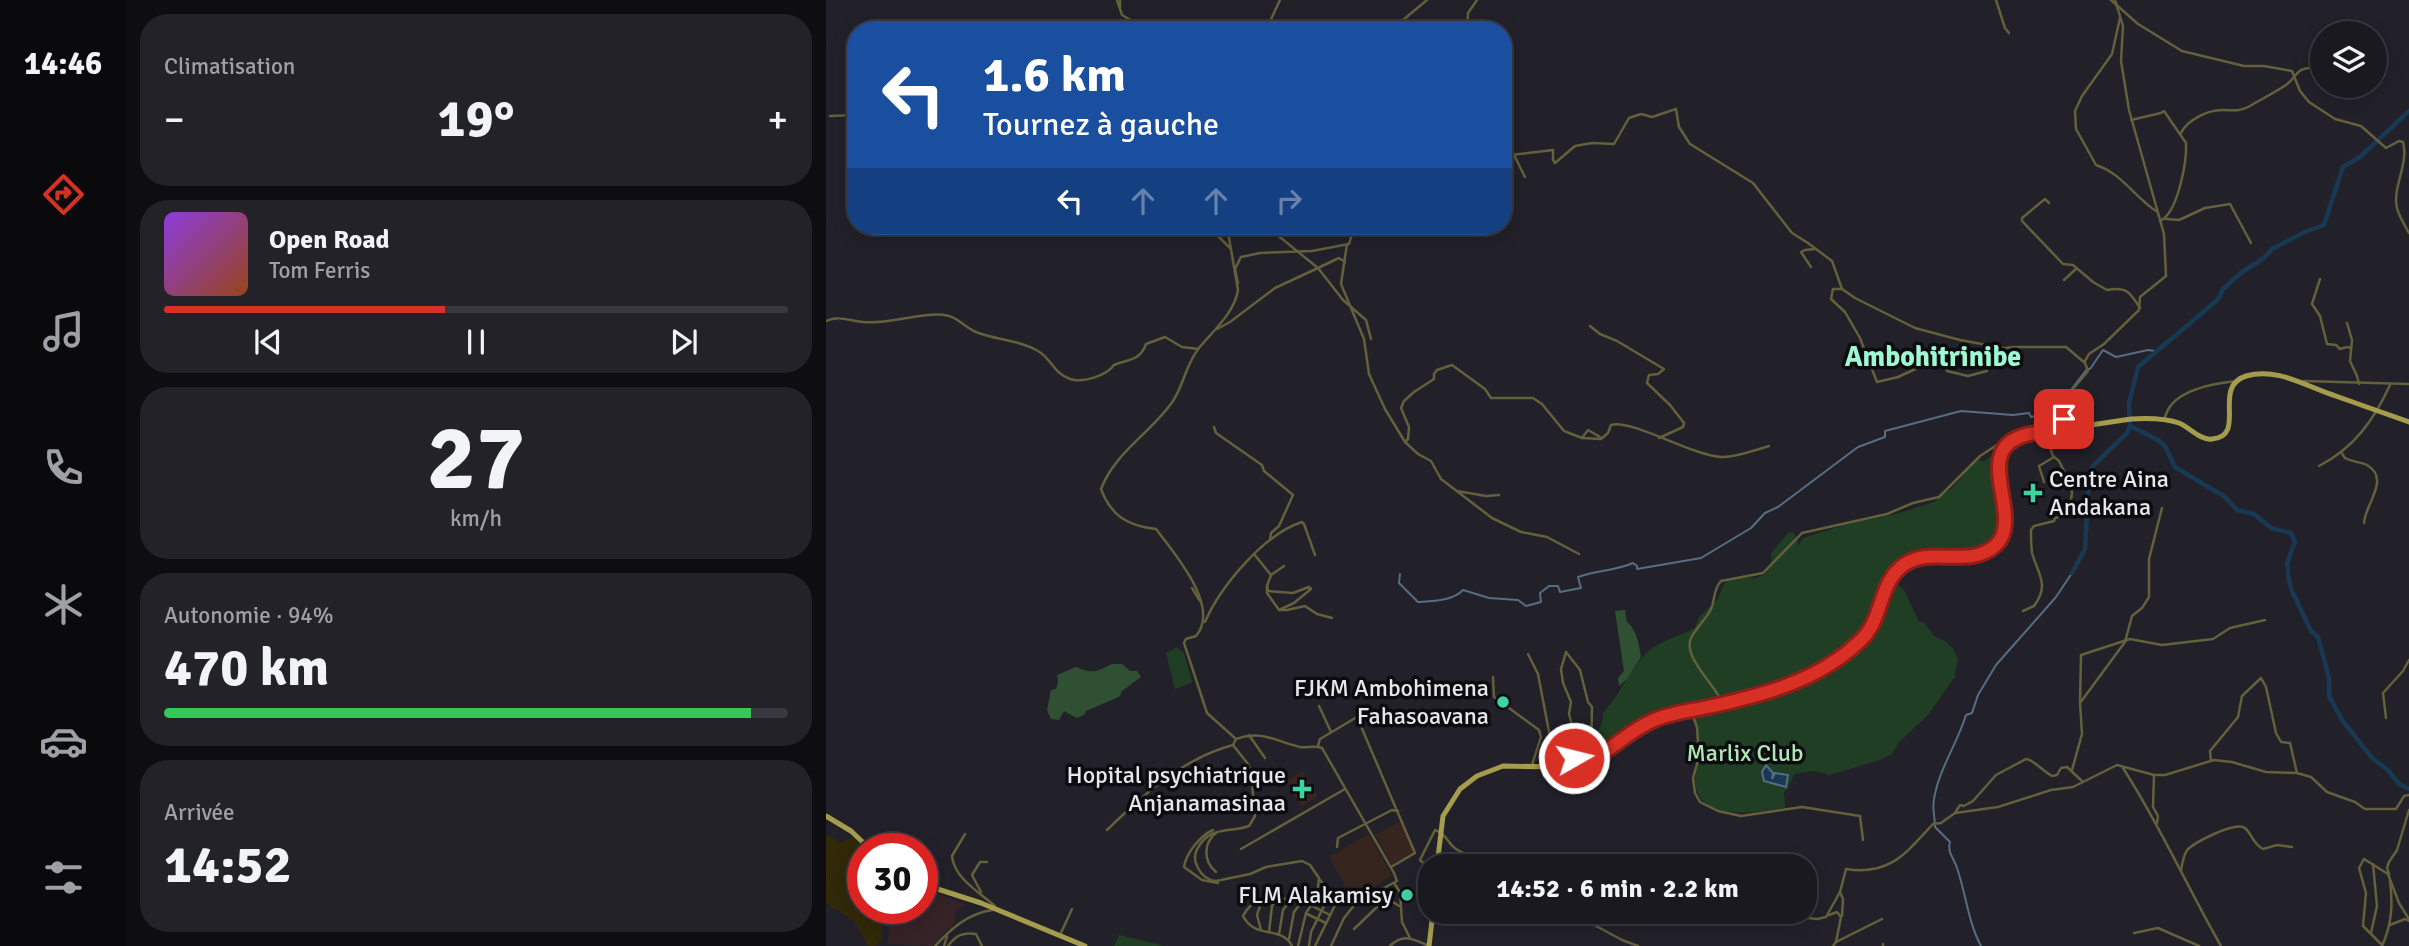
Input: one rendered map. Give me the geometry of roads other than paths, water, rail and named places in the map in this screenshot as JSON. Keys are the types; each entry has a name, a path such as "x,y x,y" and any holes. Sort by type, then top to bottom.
{"main road":[{"path":"1438,854 1443,816 1460,789 1477,776 1503,766 1532,766 1591,759 1653,720 1787,687 1809,676 1862,639 1874,623 1888,582 1897,570 1908,562 1924,557 1976,556 1998,544 2005,520 1999,471 2000,457 2011,442 2024,435 2129,420 2164,420 2182,424 2207,439 2221,436 2230,425 2228,397 2232,387 2246,376 2269,374 2301,382 2409,422"},
{"path":"826,816 853,833"},
{"path":"938,889 1000,910 1085,946"},
{"path":"1429,946 1431,926"}],"street":[{"path":"1118,0 1120,11 1130,21"},
{"path":"1270,21 1280,0"},
{"path":"1402,21 1426,0"},
{"path":"1468,21 1468,13 1477,0"},
{"path":"1996,0 2009,33"},
{"path":"2085,363 2089,354 2104,344 2140,308 2140,297 2166,276 2164,234 2131,120 2121,61 2123,26 2114,1"},
{"path":"2114,1 2138,24 2182,51 2244,66 2292,71 2300,91 2309,102 2335,119 2361,126 2386,148 2399,141 2403,142 2403,177 2396,201 2409,233"},
{"path":"2120,15 2116,45 2112,54 2074,111 2076,129 2096,166 2106,168 2156,212"},
{"path":"2181,133 2183,127 2208,113 2248,107 2287,85 2300,71 2310,68"},
{"path":"1525,177 1514,155 1527,152 1534,155 1553,150 1555,163 1575,146 1592,143 1614,144 1629,118 1642,114 1652,117 1676,109 1679,127 1690,144 1753,183 1792,233 1832,261 1842,289"},
{"path":"2131,120 2161,114 2164,111 2181,133 2186,146 2180,186 2166,219"},
{"path":"830,116 847,115"},
{"path":"2049,203 2045,199 2022,218 2022,221 2063,264 2077,268 2107,290 2116,287 2123,289 2140,308"},
{"path":"2160,221 2179,220 2205,208 2230,204 2251,243"},
{"path":"1217,235 1230,248"},
{"path":"1228,235 1238,290"},
{"path":"1278,235 1318,268 1335,292 1366,320 1371,339"},
{"path":"1352,235 1347,244 1341,284 1364,339 1369,374 1385,409 1405,442 1418,454 1432,461 1441,480 1492,518 1521,532 1547,537 1579,554"},
{"path":"1204,625 1205,614 1199,594 1156,529 1135,526 1110,510 1101,489 1108,472 1160,418 1175,398 1188,364 1236,300 1236,269 1241,257 1312,251 1347,244"},
{"path":"1811,267 1801,252 1815,249"},
{"path":"1217,328 1220,329 1275,288 1339,258 1345,261"},
{"path":"2064,280 2077,268"},
{"path":"2320,279 2312,304 2320,316 2327,344 2336,345 2340,349 2347,346 2351,348"},
{"path":"2004,348 1915,328 1842,289 1833,289 1831,299 1845,312 1860,338 1877,382 1898,377 1940,357 1961,352 2066,347 2085,363 2088,369 2058,408 2060,415 2074,428"},
{"path":"826,321 837,318 863,323 934,315 951,316 977,333 1038,350 1057,373 1072,380 1091,378 1109,371 1114,365 1137,358 1143,353 1146,344 1155,339 1165,337 1182,347 1198,349"},
{"path":"2347,323 2352,340 2350,360 2358,384"},
{"path":"1590,326 1664,369 1658,374 1649,375 1647,383 1671,405 1684,423 1683,427 1659,438"},
{"path":"1940,357 1947,371 1968,376 1987,372"},
{"path":"1405,442 1408,439 1409,427 1401,408 1404,401 1434,379 1437,370 1452,365 1485,389 1491,398 1533,398 1542,404 1564,431 1582,438 1601,439 1608,433 1611,425 1618,423 1636,427 1700,453 1723,457 1734,457 1745,451 1769,446"},
{"path":"2164,420 2170,405 2188,394 2217,383 2237,381"},
{"path":"2301,382 2409,384"},
{"path":"2319,466 2352,444 2378,411 2390,385"},
{"path":"1214,427 1216,433 1262,466 1264,471 1293,495 1279,526 1271,533 1270,540"},
{"path":"1582,438 1588,430 1600,438"},
{"path":"1723,704 1717,691 1709,685 1690,646 1692,636 1712,608 1713,595 1721,581 1763,573 1802,533 1887,514 1913,503 1939,498 1980,456 2017,433 2024,435"},
{"path":"2023,611 2034,606 2042,588 2041,573 2032,551 2031,530 2034,526 2069,514 2072,493 2070,483 2059,460 2054,457 2045,433"},
{"path":"2342,452 2345,458 2369,467 2378,477 2375,495 2368,503 2364,523"},
{"path":"2044,482 2039,466 2052,461 2054,457"},
{"path":"1457,491 1499,495"},
{"path":"2080,703 2125,642 2132,616 2149,597 2149,558 2162,509"},
{"path":"1236,738 1207,713 1184,643 1186,639 1196,636 1204,625 1224,587 1270,540 1301,522 1306,527 1315,555"},
{"path":"1254,554 1270,575"},
{"path":"1279,610 1267,593 1266,586 1270,575 1284,566"},
{"path":"1266,586 1268,591 1293,593 1309,587 1311,589 1294,603 1279,610"},
{"path":"1192,588 1202,603"},
{"path":"1279,610 1305,606 1317,614 1332,618"},
{"path":"2072,770 2082,734 2081,654 2130,639 2162,645 2213,639 2230,628 2265,620"},
{"path":"1574,762 1577,744 1569,714 1571,702 1561,670 1566,652 1580,670 1588,702 1592,707 1591,759"},
{"path":"1528,654 1538,674 1550,737 1574,762"},
{"path":"2386,718 2383,693 2409,660"},
{"path":"1493,677 1494,697 1539,730 1541,737 1532,766"},
{"path":"2211,761 2210,751 2238,717 2242,696 2260,678 2266,687 2276,733 2281,742 2290,743 2297,773"},
{"path":"1319,706 1331,732"},
{"path":"1691,711 1697,727 1699,757 1693,778 1695,793 1700,802 1718,811 1741,816 1802,807 1860,816 1863,840"},
{"path":"1331,946 1344,918 1356,903 1397,881 1367,824 1320,747 1320,739 1357,717 1415,853 1391,867"},
{"path":"1249,734 1265,758"},
{"path":"1236,738 1262,734 1304,748 1320,747"},
{"path":"1233,746 1236,738"},
{"path":"1233,746 1250,768 1255,816 1249,826 1212,830 1187,857 1184,867 1195,877 1208,883 1222,883 1234,877"},
{"path":"1108,830 1149,791 1198,759 1220,748 1233,746"},
{"path":"1955,813 1960,805 1964,806 1973,801 1996,775 2025,758 2052,776 2057,775 2061,768 2067,767 2082,782"},
{"path":"1826,916 1840,892 1846,869 1856,871 1898,861 1935,824 1955,813 1998,807 2051,790 2073,787 2116,765 2154,775 2165,775 2211,761 2232,762 2266,772 2297,773 2311,777 2327,792 2367,809 2396,809 2404,796 2409,795"},
{"path":"2122,767 2157,824 2221,946"},
{"path":"2154,775 2152,807 2158,816 2157,824"},
{"path":"1241,849 1345,789"},
{"path":"1337,847 1338,838 1395,809 1400,813"},
{"path":"2409,810 2397,850 2389,862 2388,874 2392,895 2390,925 2382,946 2363,926 2366,893 2359,868 2364,859 2388,874 2409,920"},
{"path":"2182,874 2182,864 2188,849 2232,827 2245,828 2257,846 2263,849 2277,845 2291,846"},
{"path":"1216,872 1206,855 1208,842 1219,830"},
{"path":"1219,830 1209,835 1198,847 1195,856 1199,870 1210,881 1222,881 1251,874 1266,867 1302,861 1310,865 1337,901 1315,946"},
{"path":"1423,854 1433,831 1440,831 1454,848 1468,854"},
{"path":"965,834 952,856 953,863 966,882 1000,910"},
{"path":"983,895 972,874 980,862 987,862"},
{"path":"1199,870 1209,864"},
{"path":"2371,934 2377,906 2373,864"},
{"path":"1298,946 1306,913 1317,895 1319,878"},
{"path":"1394,883 1400,892 1402,922 1410,938"},
{"path":"1309,946 1311,932 1331,892"},
{"path":"1835,944 1843,899 1840,892"},
{"path":"1289,939 1253,928 1243,916 1250,906 1262,900 1278,896 1308,903 1317,895"},
{"path":"1269,933 1272,906 1278,896"},
{"path":"1262,900 1257,915 1263,932"},
{"path":"1279,934 1283,910 1291,900"},
{"path":"1354,929 1382,904 1393,902 1399,906"},
{"path":"1292,946 1289,939 1294,912 1301,903"},
{"path":"1312,906 1330,915"},
{"path":"1060,935 1072,909"},
{"path":"935,946 953,927 976,915 1000,910"},
{"path":"1817,919 1837,912 1841,917"},
{"path":"1306,913 1326,923"},
{"path":"1835,944 1882,919"},
{"path":"2390,925 2409,920"},
{"path":"1592,924 1638,946"},
{"path":"2134,933 2158,928 2199,946"},
{"path":"1303,929 1311,932"},
{"path":"946,946 948,932"},
{"path":"946,946 965,933 976,934 982,946"},
{"path":"1390,946 1401,938 1410,938 1429,946"}],"water":[{"path":"1766,765 1773,773 1772,779 1775,773 1788,775 1786,787 1764,781 1762,772"}],"waterway":[{"path":"2072,573 2085,549 2089,477 2093,466 2127,433 2130,426 2129,403 2138,367 2218,299 2223,289 2242,272 2264,258 2272,249 2324,225 2343,167 2360,157 2409,111"},
{"path":"1400,574 1399,583 1418,602 1448,598 1463,590 1489,598 1518,600 1526,606 1541,602 1540,593 1549,586 1558,586 1560,592 1581,588 1578,577 1585,575 1633,563 1637,569 1701,558 1751,528 1765,513 1778,507 1858,447 1885,437 1885,431 1961,411 2013,415 2029,413 2031,417 2054,412 2103,350 2116,357 2155,351"},
{"path":"2130,426 2158,440 2165,446 2175,467 2225,497 2237,510 2254,514 2271,528 2291,533 2295,542 2287,563 2289,581 2311,631 2318,637 2329,678 2329,696 2342,720 2373,759 2388,770 2399,784 2409,789"},
{"path":"1981,946 1950,852 1950,842 1935,827 1933,806 1936,788 1966,715 1972,713 1978,695 1996,665 2056,597 2072,573"}],"place":[{"name":"Centre Aina Andakana","path":"2033,493"},
{"name":"FJKM Ambohimena Fahasoavana","path":"1503,702"},
{"name":"Hopital psychiatrique Anjanamasinaa","path":"1302,789"},
{"name":"FLM Alakamisy","path":"1407,895"}],"district":[{"name":"Ambohitrinibe","path":"1933,356"}],"park label":[{"name":"Marlix Club","path":"1745,753"}]}
